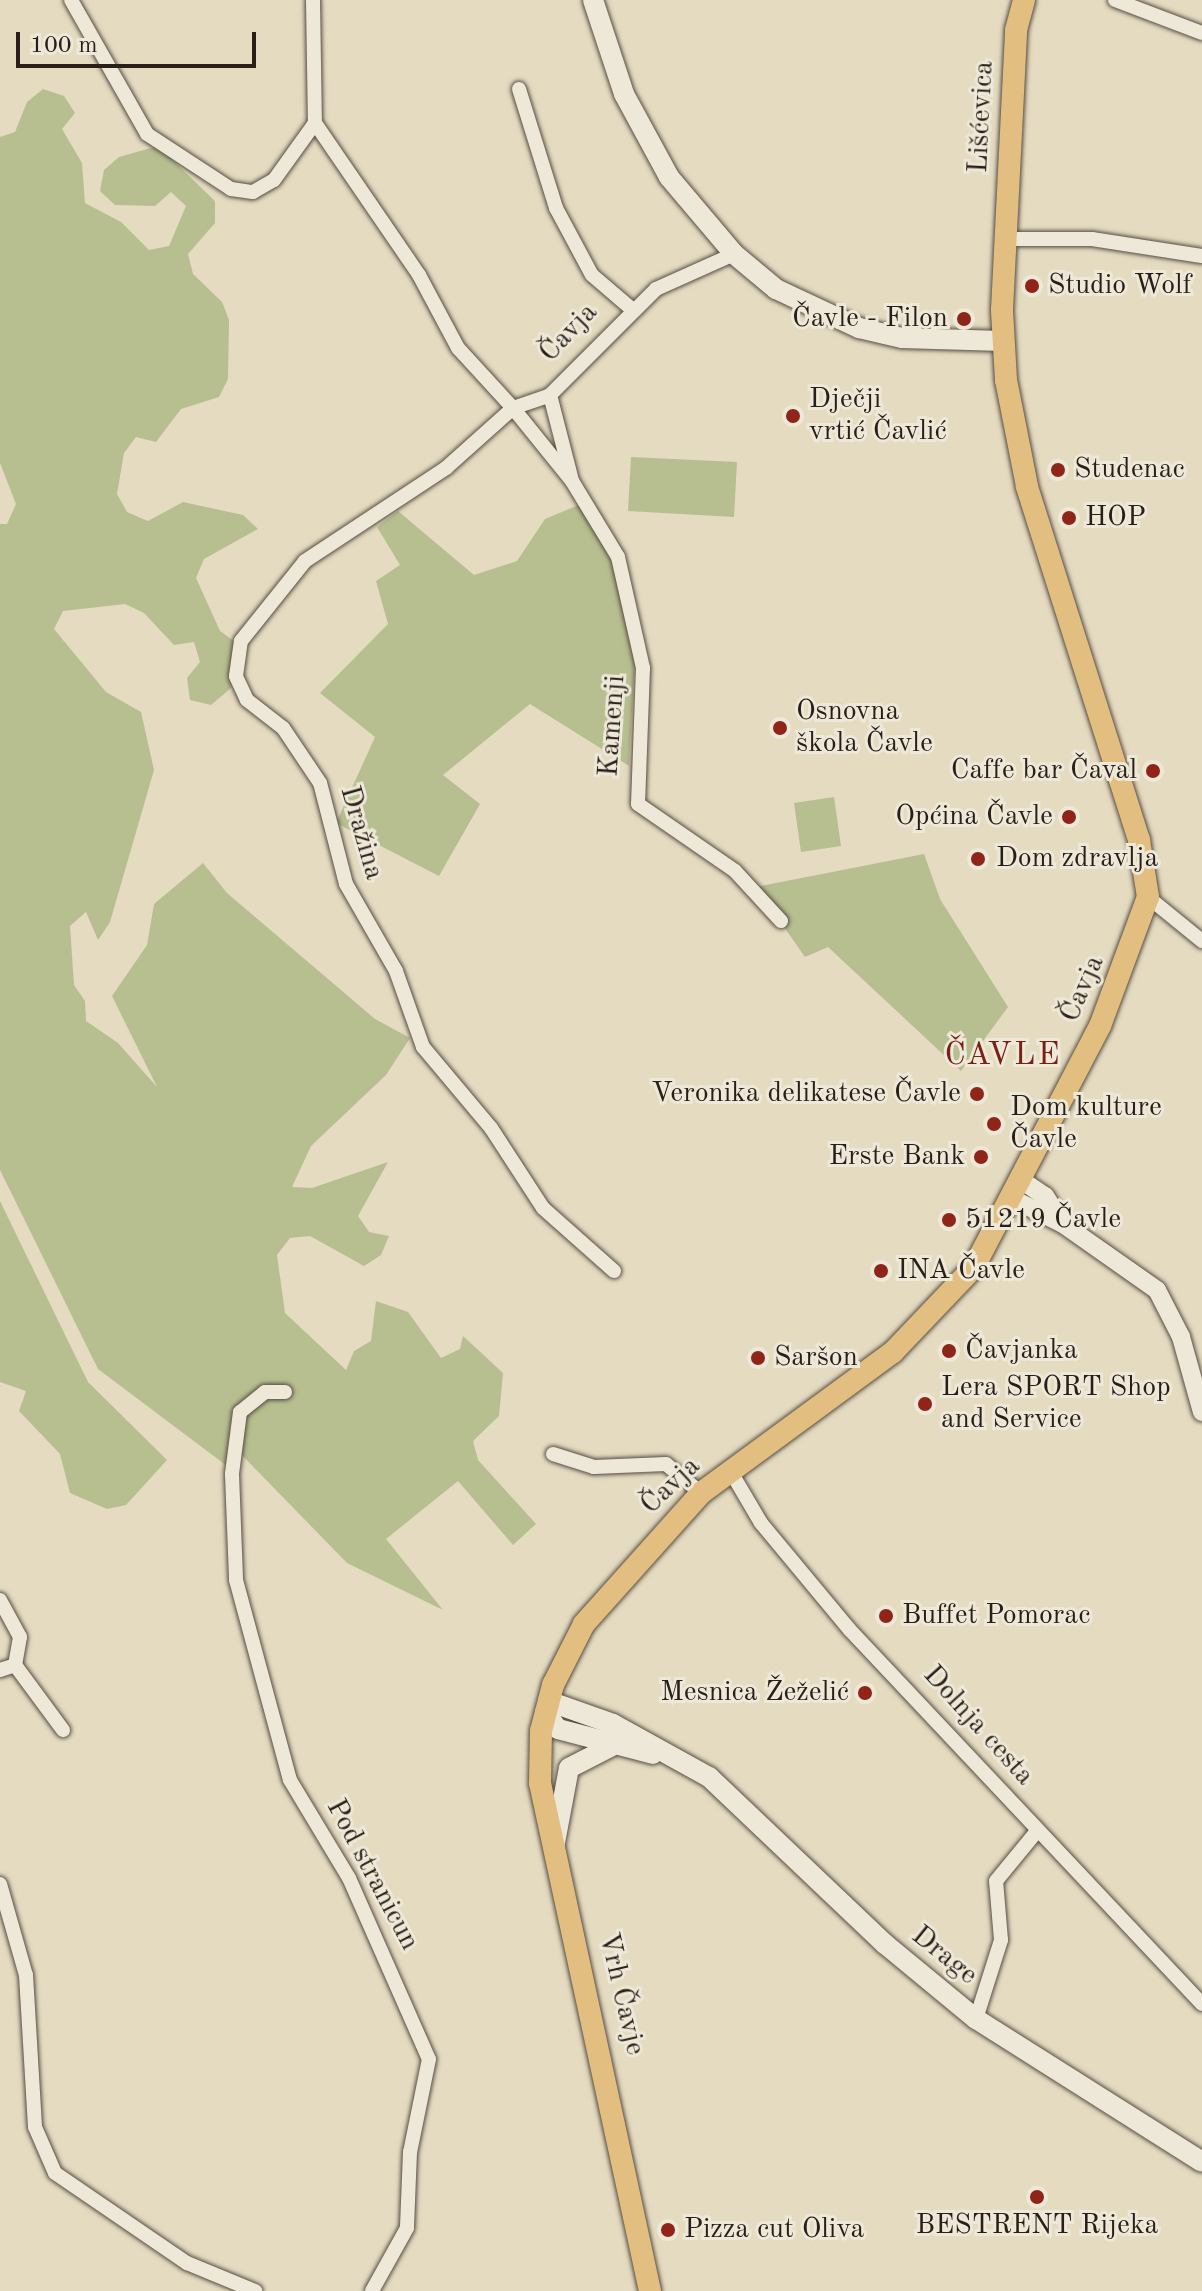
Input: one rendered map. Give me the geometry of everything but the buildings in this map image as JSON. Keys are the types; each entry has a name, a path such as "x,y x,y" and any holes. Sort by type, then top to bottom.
{"main road":[{"path":"593,0 624,94 669,177 734,254 776,289 859,328 902,338 1002,341"},
{"name":"Lišćevica","path":"1006,239 1016,30 1024,0"},
{"name":"Čavja","path":"546,1707 584,1624 701,1493 840,1394 944,1305 1016,1189 1100,1026 1148,897 1139,840 1027,486 1002,341 1006,239"},
{"name":"Drage","path":"546,1707 558,1729 676,1760"},
{"name":"Drage","path":"546,1707 613,1724 676,1760 752,1811 885,1944 976,2019 1202,2162"},
{"name":"Vrh Čavje","path":"546,1707 538,1767 650,2291"},
{"path":"554,1848 569,1768 616,1744"}],"street":[{"path":"71,0 147,134 231,189 253,192 274,180 315,123"},
{"path":"313,0 315,123 419,275 458,348 513,408"},
{"path":"1115,0 1202,33"},
{"path":"519,89 556,208 592,275 633,310"},
{"path":"1006,239 1092,239 1202,256"},
{"name":"Čavja","path":"513,408 550,395 656,289 734,254"},
{"name":"Kamenji","path":"550,395 572,481"},
{"name":"Kamenji","path":"513,408 572,481 618,557 640,630 638,804 735,871 781,921"},
{"name":"Dražina","path":"513,408 446,468 305,561 241,641 236,676 247,700 283,728 320,783 346,884 396,971 423,1047 512,1156 526,1188 614,1271"},
{"path":"1148,897 1202,941"},
{"path":"1016,1189 1045,1196 1063,1224 1157,1290 1181,1337 1202,1412"},
{"name":"Pod stranicun","path":"285,1392 265,1392 240,1412 232,1474 236,1580 278,1746 428,2044 407,2228 372,2291"},
{"path":"553,1454 594,1467 666,1464 701,1493"},
{"name":"Dolnja cesta","path":"731,1472 761,1523 849,1629 1202,2004"},
{"path":"0,1600 20,1637 15,1665 63,1730"},
{"path":"0,1670 15,1665"},
{"path":"976,2019 1001,1940 996,1881 1037,1831"},
{"path":"0,1884 26,1975 35,2127 55,2173 101,2211 227,2285 255,2291"}],"green space":[{"path":"43,89 64,96 75,113 62,129 82,163 85,203 121,222 149,250 169,246 186,206 171,192 155,206 115,205 100,191 104,170 119,157 158,146 215,201 215,223 188,254 193,274 222,302 229,320 228,379 219,397 181,409 156,442 136,437 124,453 117,494 127,512 148,521 183,502 243,515 258,529 204,559 196,578 220,631 238,644 231,688 211,705 190,700 187,678 200,662 194,642 174,645 144,613 125,604 63,611 54,629 106,692 141,712 154,770 110,922 98,940 86,912 70,926 74,985 85,1001 86,1021 118,1043 157,1087 112,996 147,945 154,904 203,863 227,893 375,1019 410,1038 386,1075 311,1146 292,1187 312,1188 388,1162 358,1216 369,1232 389,1236 381,1255 364,1266 310,1236 290,1238 277,1255 285,1313 346,1370 354,1351 371,1341 376,1301 408,1312 441,1358 460,1349 463,1336 503,1373 499,1416 473,1441 478,1460 536,1524 513,1545 458,1481 386,1539 443,1610 347,1563 235,1448 227,1466 98,1369 0,1170 0,524 7,524 16,504 0,463 0,137 15,132 27,102"},
{"path":"631,457 737,462 734,517 628,511"},
{"path":"581,504 613,563 636,638 629,766 530,704 443,775 480,804 439,876 336,823 375,737 320,693 388,624 376,581 400,565 377,527 398,511 474,575 517,561 545,519"},
{"path":"834,797 841,846 801,852 794,803"},
{"path":"924,854 940,899 1008,1007 961,1071 828,947 805,957 756,887"},
{"path":"0,1201 88,1382 167,1460 126,1505 107,1509 70,1493 60,1454 19,1411 26,1391 0,1382"}],"place":[{"name":"Studio Wolf","path":"1032,286"},
{"name":"Čavle - Filon","path":"964,319"},
{"name":"Dječji vrtić Čavlić","path":"793,416"},
{"name":"Studenac","path":"1058,470"},
{"name":"HOP","path":"1069,518"},
{"name":"Osnovna škola Čavle","path":"780,728"},
{"name":"Caffe bar Čaval","path":"1153,771"},
{"name":"Općina Čavle","path":"1069,817"},
{"name":"Dom zdravlja","path":"978,859"},
{"name":"Veronika delikatese Čavle","path":"977,1094"},
{"name":"Dom kulture Čavle","path":"994,1124"},
{"name":"Erste Bank","path":"981,1157"},
{"name":"51219 Čavle","path":"949,1220"},
{"name":"INA Čavle","path":"881,1271"},
{"name":"Čavjanka","path":"949,1351"},
{"name":"Saršon","path":"758,1358"},
{"name":"Lera SPORT Shop and Service","path":"925,1404"},
{"name":"Buffet Pomorac","path":"886,1616"},
{"name":"Mesnica Žeželić","path":"865,1693"},
{"name":"BESTRENT Rijeka","path":"1037,2197"},
{"name":"Pizza cut Oliva","path":"668,2230"}],"district":[{"name":"ČAVLE","path":"1003,1056"}]}
